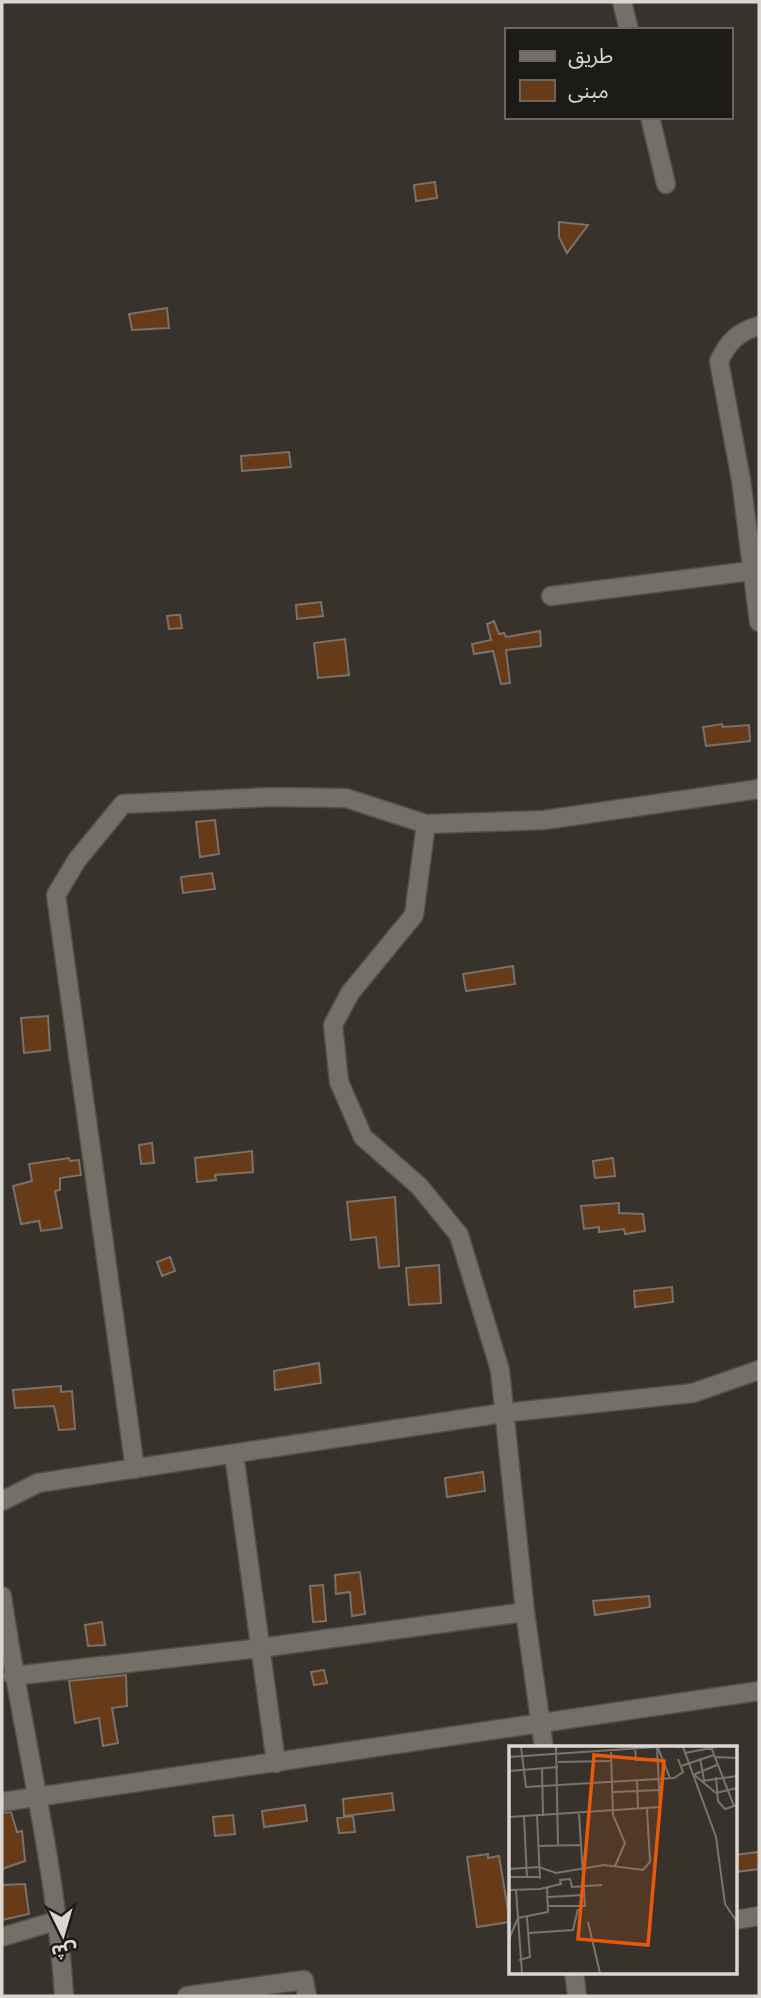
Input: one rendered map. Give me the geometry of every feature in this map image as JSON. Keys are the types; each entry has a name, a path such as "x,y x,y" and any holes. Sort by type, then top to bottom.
{"street":[{"path":"622,2 628,28"},
{"path":"650,119 666,184"},
{"path":"759,326 748,329 727,343 719,360 757,570 759,622"},
{"path":"741,480 759,478"},
{"path":"551,596 757,570"},
{"path":"135,1469 56,895 77,860 122,804 271,797 346,798 426,824 544,820 759,789"},
{"path":"426,824 414,915 350,993 333,1025 339,1082 363,1137 419,1186 459,1235 500,1370 525,1612 544,1746"},
{"path":"2,1502 38,1483 503,1413 693,1392 759,1370"},
{"path":"234,1454 276,1763"},
{"path":"2,1596 13,1676 59,1920 64,1996"},
{"path":"13,1676 260,1648 525,1612"},
{"path":"2,1802 759,1691"},
{"path":"736,1920 759,1916"},
{"path":"2,1937 59,1920"},
{"path":"574,1974 577,1996"},
{"path":"187,1996 304,1980 307,1996"}],"building":[{"path":"435,182 437,198 416,201 414,185"},
{"path":"559,222 588,225 567,253 559,237"},
{"path":"167,308 169,328 132,330 129,314"},
{"path":"289,452 291,467 242,471 241,456"},
{"path":"321,602 323,616 297,619 296,605"},
{"path":"180,615 182,628 169,629 167,616"},
{"path":"494,621 499,634 504,633 506,637 540,631 541,646 506,650 510,683 501,684 493,651 474,654 472,644 491,640 487,624"},
{"path":"345,639 349,675 318,678 314,643"},
{"path":"722,724 723,727 749,725 750,741 706,746 703,727"},
{"path":"215,820 219,854 200,857 196,822"},
{"path":"212,873 215,889 183,893 181,877"},
{"path":"513,966 515,984 466,991 463,974"},
{"path":"48,1016 50,1050 24,1053 21,1018"},
{"path":"152,1143 154,1163 141,1164 139,1145"},
{"path":"252,1151 253,1172 215,1175 216,1180 197,1182 195,1158"},
{"path":"69,1158 70,1161 79,1160 81,1175 60,1178 60,1190 55,1191 62,1228 41,1231 39,1221 21,1224 13,1186 32,1181 29,1164"},
{"path":"613,1158 615,1176 595,1178 593,1161"},
{"path":"395,1197 399,1266 379,1268 376,1237 351,1240 347,1202"},
{"path":"619,1203 619,1213 643,1214 645,1231 625,1234 624,1229 599,1232 599,1227 584,1229 581,1206"},
{"path":"170,1257 175,1271 162,1276 157,1262"},
{"path":"439,1265 441,1303 409,1305 406,1268"},
{"path":"672,1287 673,1302 635,1307 634,1291"},
{"path":"319,1363 321,1383 275,1390 274,1371"},
{"path":"61,1386 61,1392 72,1391 75,1429 59,1430 54,1406 15,1408 13,1390"},
{"path":"483,1472 485,1491 447,1497 445,1478"},
{"path":"360,1572 365,1614 352,1616 350,1592 336,1594 335,1575"},
{"path":"323,1585 326,1621 313,1622 310,1586"},
{"path":"649,1596 650,1607 595,1615 593,1601"},
{"path":"102,1622 105,1645 88,1646 85,1625"},
{"path":"324,1670 327,1683 314,1685 311,1672"},
{"path":"126,1675 127,1706 112,1708 118,1743 103,1746 99,1718 75,1723 69,1681"},
{"path":"392,1793 394,1810 344,1816 343,1799"},
{"path":"305,1805 307,1821 264,1827 262,1811"},
{"path":"11,1812 17,1832 22,1831 25,1861 2,1869 2,1813"},
{"path":"233,1815 235,1834 215,1836 213,1817"},
{"path":"353,1816 355,1832 339,1833 337,1818"},
{"path":"759,1852 759,1869 736,1872 736,1855"},
{"path":"488,1854 488,1858 499,1856 509,1922 477,1927 467,1857"},
{"path":"25,1884 29,1914 2,1920 2,1885"}]}
